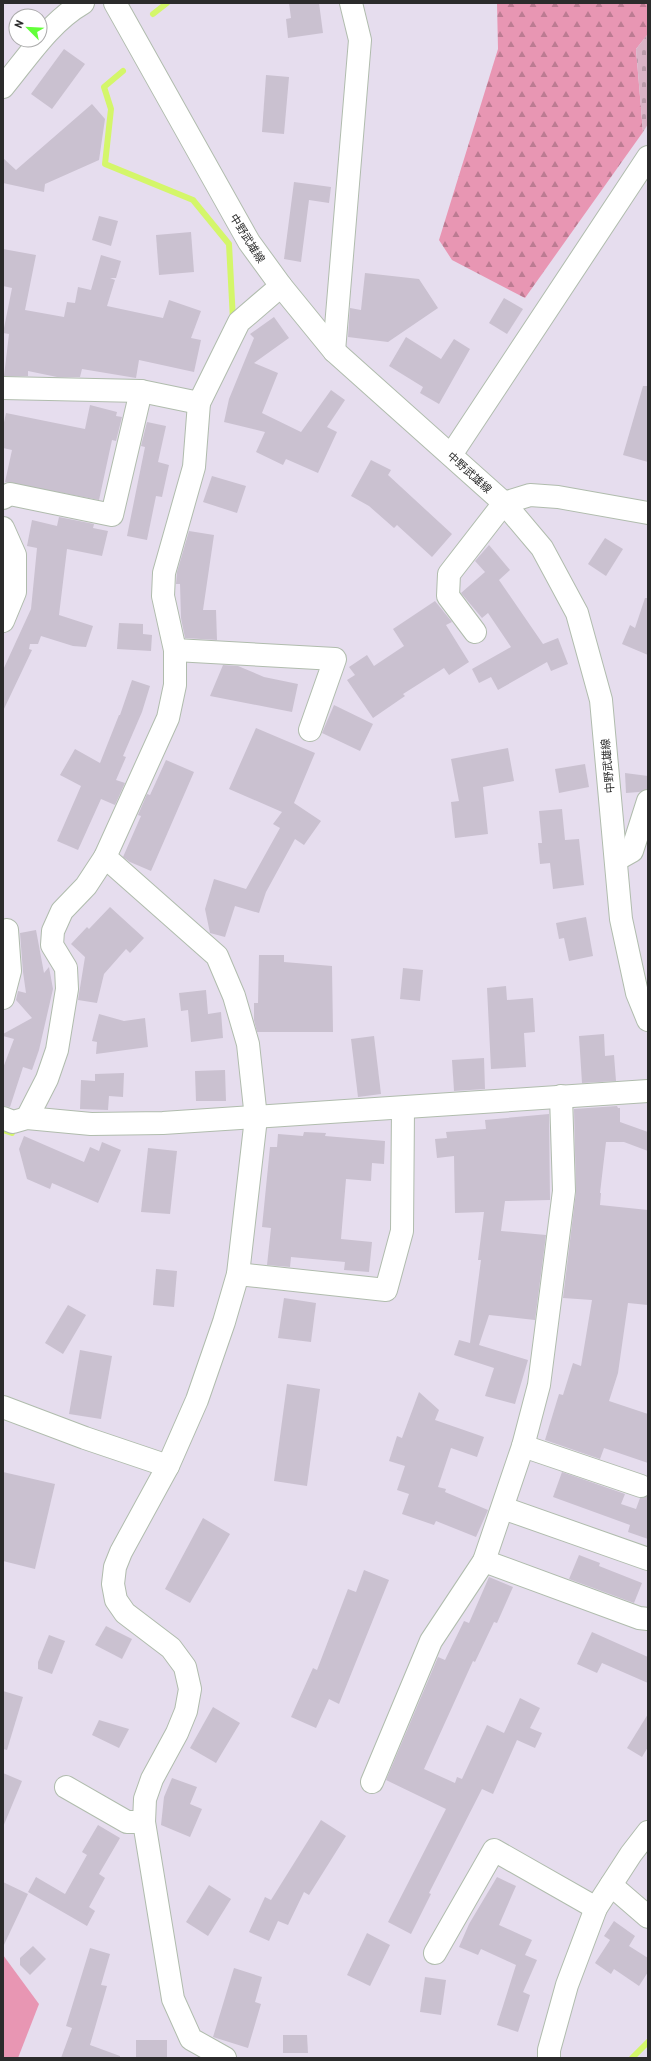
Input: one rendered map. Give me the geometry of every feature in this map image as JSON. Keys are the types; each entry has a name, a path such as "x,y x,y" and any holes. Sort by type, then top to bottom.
{"street":[{"path":"3,87 55,26 70,11 83,3"},
{"name":"中野武雄線","path":"115,3 249,242 281,286 334,351 504,503 542,548 576,613 601,700 621,920 637,993 648,1020"},
{"path":"334,351 360,40 351,3"},
{"path":"451,455 648,157"},
{"path":"27,1118 47,1079 57,1050 67,988 66,968 52,945 53,931 62,911 86,886 105,857 168,718 175,685 175,650 163,596 164,573 194,467 199,403 239,322 281,286"},
{"path":"3,388 141,391 199,403"},
{"path":"3,498 10,494 112,515 141,391"},
{"path":"475,632 448,596 449,574 504,503 530,495 558,497 648,513"},
{"path":"3,528 15,555 15,592 3,620"},
{"path":"175,650 335,659 310,730"},
{"path":"616,860 632,851 648,801"},
{"path":"105,857 217,956 234,996 248,1044 256,1118 238,1274 224,1322 199,1393 168,1466 121,1552 115,1567 113,1584 116,1600 126,1613 171,1648 185,1667 190,1689 186,1711 177,1733 152,1779 145,1799 144,1822 173,1999 188,2049 225,2058"},
{"path":"3,998 10,971 6,930"},
{"path":"3,1118 13,1122 27,1118 91,1124 163,1123 648,1091"},
{"path":"372,1782 431,1641 484,1561 523,1446 539,1384 564,1191 561,1096"},
{"path":"238,1274 386,1290 402,1230 403,1108"},
{"path":"3,1408 168,1466"},
{"path":"523,1446 641,1486"},
{"path":"503,1508 648,1559"},
{"path":"484,1561 639,1618 648,1619"},
{"path":"66,1787 128,1822 144,1822"},
{"path":"549,2058 549,2050 568,1985 596,1908 631,1854 648,1832"},
{"path":"435,1953 494,1850 596,1908"},
{"path":"611,1885 648,1917"}],"green space":[{"path":"497,3 648,3 648,34 636,49 643,132 525,298 452,260 439,240 498,49"},
{"path":"648,34 648,124 643,132 636,49"},
{"path":"3,1955 39,2004 18,2058 3,2058"}],"building":[{"path":"289,3 319,3 323,33 288,38 286,19 291,18"},
{"path":"64,49 85,64 52,109 31,94"},
{"path":"266,75 289,77 284,134 262,132"},
{"path":"92,104 105,119 99,160 45,184 44,192 3,183 3,158 16,170"},
{"path":"294,182 331,187 329,203 309,200 301,262 284,259"},
{"path":"99,216 118,221 111,246 92,240"},
{"path":"191,232 194,272 159,275 156,235"},
{"path":"3,249 36,255 25,310 64,317 67,302 75,303 78,287 91,290 101,255 121,261 116,278 110,278 115,280 107,306 163,318 169,300 201,311 191,338 201,340 194,372 139,360 136,378 82,369 80,377 57,377 28,371 28,376 4,376 9,334 3,333 12,288 3,286"},
{"path":"365,273 419,279 438,308 388,342 348,337 350,308 361,310"},
{"path":"504,298 523,309 507,334 489,323"},
{"path":"274,317 289,338 254,363 278,373 262,413 301,432 331,390 345,400 327,427 337,432 318,473 286,459 283,465 256,452 265,432 224,422 229,399 254,338 250,334"},
{"path":"406,337 441,359 454,339 470,349 439,404 420,393 423,387 389,366"},
{"path":"643,386 648,386 648,462 623,455"},
{"path":"90,405 117,412 116,416 122,417 116,441 112,440 99,500 5,482 12,450 3,448 3,427 6,413 85,429"},
{"path":"147,422 166,426 158,462 169,465 162,497 156,496 147,540 127,536 145,447 141,446"},
{"path":"371,460 391,470 388,475 452,534 432,557 397,525 394,528 369,506 351,496"},
{"path":"212,476 246,486 237,513 203,502"},
{"path":"59,517 94,524 93,528 108,531 102,556 67,549 59,615 93,626 86,647 73,646 41,636 38,644 30,644 29,649 32,650 3,711 3,670 31,609 37,548 27,546 32,520 57,526"},
{"path":"189,531 214,535 203,610 216,610 217,640 185,638 181,618 180,584 176,584 177,572"},
{"path":"605,538 623,549 606,576 588,564"},
{"path":"489,545 510,570 499,580 543,644 558,638 568,664 551,671 547,662 498,690 491,677 479,683 472,669 511,647 488,613 482,618 461,593 485,572 475,561"},
{"path":"645,598 648,598 648,655 622,644 630,625 635,628"},
{"path":"435,601 452,622 446,625 469,662 449,675 444,668 403,694 405,696 373,718 347,680 355,675 349,667 367,655 374,666 404,646 393,629"},
{"path":"119,623 143,624 143,634 152,635 151,651 117,649"},
{"path":"223,665 238,666 264,677 298,684 292,712 210,696"},
{"path":"132,680 150,686 142,712 123,756 126,757 116,780 125,783 115,805 101,799 78,850 57,841 81,786 60,775 75,749 100,763 120,715"},
{"path":"334,705 373,724 360,751 322,733"},
{"path":"256,728 315,753 294,803 321,821 304,845 295,839 266,892 259,913 235,906 225,937 210,933 205,909 214,879 246,889 280,828 273,824 282,812 229,789"},
{"path":"508,748 514,781 483,787 488,834 455,838 451,802 459,801 451,759"},
{"path":"166,760 194,772 151,871 130,862 123,857 141,816 138,815 147,794 150,795"},
{"path":"585,764 589,787 559,793 555,769"},
{"path":"625,773 648,776 648,789 639,792 626,793"},
{"path":"562,809 565,840 579,839 584,885 553,889 550,863 540,864 538,843 542,843 539,811"},
{"path":"110,907 144,938 130,953 126,949 104,974 97,1003 78,1000 85,957 71,944 87,927 89,929"},
{"path":"586,917 593,956 569,961 564,938 559,939 556,923"},
{"path":"36,930 44,973 49,967 53,989 39,1050 32,1070 23,1067 10,1107 3,1106 3,1068 14,1039 3,1036 3,1034 32,1018 16,1000 18,991 26,993 20,933"},
{"path":"259,955 284,955 284,962 332,966 333,1032 257,1032 254,1020 254,1003 258,1003"},
{"path":"403,968 423,970 420,1001 400,999"},
{"path":"506,986 507,1000 533,998 535,1032 524,1033 526,1067 491,1069 487,988"},
{"path":"206,990 208,1014 221,1012 223,1038 191,1042 188,1010 181,1011 179,993"},
{"path":"99,1014 124,1021 145,1018 148,1047 96,1054 97,1042 92,1041"},
{"path":"604,1034 605,1056 614,1055 616,1081 582,1083 579,1036"},
{"path":"374,1036 381,1094 358,1097 351,1039"},
{"path":"484,1058 485,1089 454,1091 452,1060"},
{"path":"225,1070 226,1101 196,1101 195,1071"},
{"path":"124,1073 123,1097 109,1096 108,1110 80,1109 81,1080 95,1081 95,1074"},
{"path":"617,1106 620,1108 620,1122 648,1132 648,1151 624,1142 606,1142 600,1205 648,1210 648,1305 628,1303 618,1373 609,1401 648,1414 648,1463 604,1448 600,1459 545,1440 559,1394 563,1395 573,1363 581,1366 592,1300 563,1298 576,1192 574,1109"},
{"path":"549,1114 550,1200 505,1201 501,1231 546,1235 535,1320 489,1315 479,1345 528,1360 515,1404 485,1396 494,1368 454,1355 459,1340 470,1343 481,1260 478,1260 484,1212 455,1213 454,1156 437,1158 435,1139 447,1138 446,1132 486,1129 485,1120"},
{"path":"304,1132 326,1133 325,1136 385,1141 384,1164 372,1163 371,1181 346,1179 341,1239 372,1242 369,1272 344,1270 345,1262 291,1257 290,1267 267,1265 271,1228 262,1227 270,1147 277,1147 278,1134 303,1136"},
{"path":"24,1136 84,1162 90,1147 99,1151 102,1142 121,1150 98,1203 52,1183 50,1189 27,1179 19,1149"},
{"path":"148,1148 177,1151 170,1214 141,1212"},
{"path":"156,1269 177,1271 174,1307 153,1305"},
{"path":"284,1298 316,1303 311,1342 278,1338"},
{"path":"68,1305 86,1315 63,1354 45,1343"},
{"path":"80,1350 112,1356 101,1419 69,1414"},
{"path":"287,1384 320,1389 307,1486 274,1481"},
{"path":"419,1392 439,1410 435,1420 484,1437 477,1457 451,1448 438,1487 446,1489 445,1492 488,1510 476,1537 436,1521 434,1525 402,1514 409,1494 397,1490 405,1466 389,1461 397,1436 402,1438"},
{"path":"3,1472 55,1484 35,1569 3,1561"},
{"path":"562,1472 625,1494 621,1504 636,1509 640,1498 648,1496 648,1539 628,1532 630,1525 553,1497"},
{"path":"203,1518 230,1534 190,1603 165,1589"},
{"path":"579,1555 600,1563 599,1566 642,1583 634,1603 569,1579"},
{"path":"364,1570 389,1580 339,1704 329,1699 316,1728 291,1717 313,1668 317,1670 348,1589 356,1592"},
{"path":"489,1577 513,1587 497,1623 494,1622 475,1662 473,1661 424,1769 455,1783 457,1777 462,1779 487,1725 504,1733 520,1698 540,1708 530,1728 542,1733 535,1748 517,1740 493,1794 482,1789 429,1893 431,1894 411,1934 388,1922 446,1809 386,1780 438,1657 445,1660 464,1621 469,1623"},
{"path":"106,1626 132,1639 122,1659 95,1645"},
{"path":"592,1632 648,1657 648,1683 602,1663 597,1673 577,1664"},
{"path":"49,1635 65,1641 52,1674 38,1669 38,1662"},
{"path":"3,1691 23,1697 7,1750 3,1749"},
{"path":"213,1707 240,1723 216,1763 190,1748"},
{"path":"648,1714 648,1747 642,1757 627,1748"},
{"path":"99,1720 129,1729 119,1748 92,1735"},
{"path":"3,1773 22,1781 3,1827"},
{"path":"172,1778 197,1787 190,1804 202,1809 190,1837 161,1825 164,1797"},
{"path":"321,1820 346,1836 309,1895 304,1892 288,1925 278,1921 269,1941 249,1932 265,1897 271,1900"},
{"path":"98,1825 120,1838 99,1874 105,1878 89,1907 95,1911 87,1926 28,1892 36,1877 65,1894 87,1855 82,1852"},
{"path":"497,1877 516,1886 499,1925 532,1940 525,1955 537,1960 523,1992 530,1995 518,2032 497,2025 516,1965 481,1949 478,1955 459,1947 469,1924"},
{"path":"3,1882 28,1894 3,1947"},
{"path":"209,1885 231,1899 208,1936 186,1922"},
{"path":"614,1921 635,1936 629,1946 648,1958 648,1972 639,1986 614,1969 611,1974 595,1963 610,1940 604,1936"},
{"path":"367,1933 390,1945 370,1986 347,1975"},
{"path":"33,1946 46,1959 30,1975 20,1965 20,1958"},
{"path":"90,1948 110,1954 101,1985 107,1986 90,2045 120,2056 120,2058 61,2058 72,2028 66,2026"},
{"path":"234,1968 262,1977 255,2002 261,2004 248,2048 213,2037"},
{"path":"425,1977 446,1980 441,2015 420,2012"},
{"path":"283,2035 307,2035 308,2053 283,2053"},
{"path":"136,2040 167,2040 167,2058 136,2058"}],"waterway":[{"path":"153,14 167,3"},
{"path":"123,71 104,87 111,109 105,164 193,200 229,244 233,320"},
{"path":"3,1130 12,1133"},
{"path":"632,2058 648,2042"}]}
